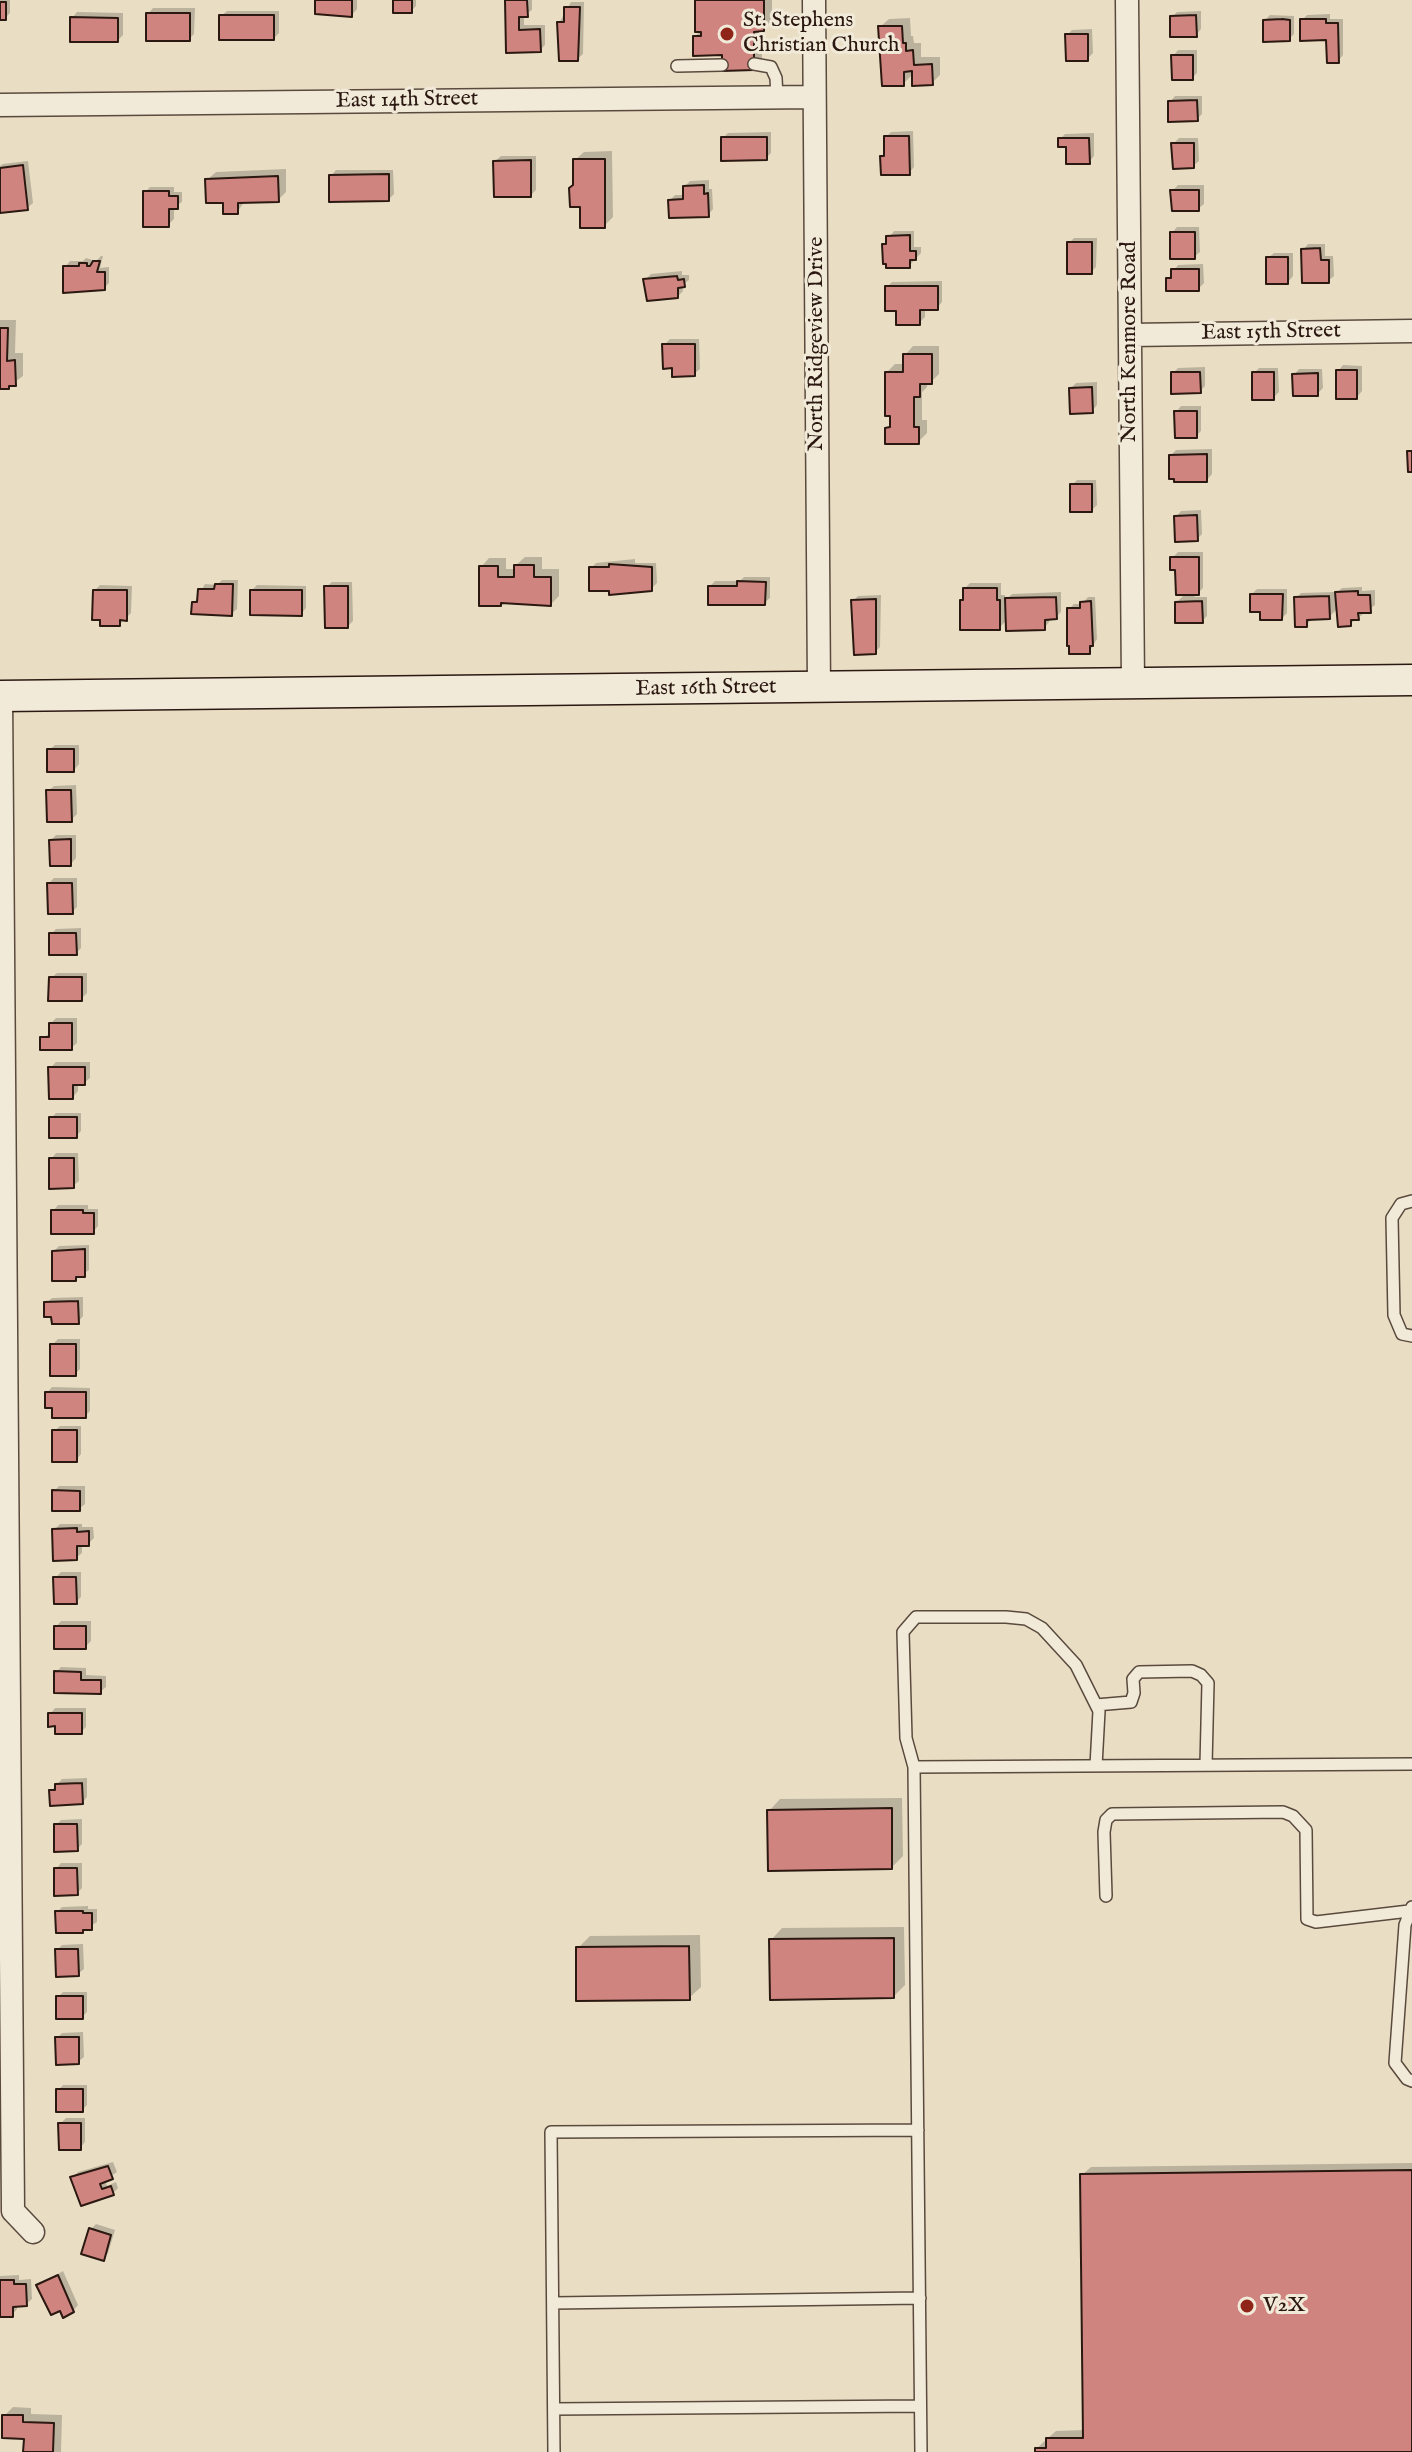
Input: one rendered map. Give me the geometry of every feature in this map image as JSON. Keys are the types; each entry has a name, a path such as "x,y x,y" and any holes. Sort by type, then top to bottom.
{"street":[{"name":"North Ridgeview Drive","path":"814,0 819,688"},
{"name":"North Kenmore Road","path":"1127,0 1133,683"},
{"name":"East 14th Street","path":"0,105 814,97"},
{"name":"East 15th Street","path":"1130,335 1412,331"},
{"name":"East 16th Street","path":"1,696 1412,680"},
{"path":"1,696 6,2211 33,2232"}],"lane":[{"path":"754,64 771,67 776,78 777,97"},
{"path":"677,66 722,65"},
{"path":"1412,1201 1401,1204 1392,1218 1394,1315 1402,1334 1412,1336"},
{"path":"921,2452 914,1767 906,1738 903,1632 916,1617 1026,1619 1042,1628 1076,1665 1099,1711 1096,1766"},
{"path":"1096,1705 1131,1702 1133,1679 1139,1672 1192,1671 1201,1675 1208,1683 1206,1765"},
{"path":"914,1767 1412,1764"},
{"path":"1106,1896 1104,1832 1106,1820 1112,1814 1283,1812 1293,1816 1306,1830 1307,1919 1316,1922 1411,1909 1405,1925 1395,2063 1412,2081"},
{"path":"554,2452 551,2132 918,2130"},
{"path":"553,2303 920,2298"},
{"path":"554,2409 920,2406"}],"building":[{"path":"315,0 352,0 352,17 315,14"},
{"path":"393,0 412,0 412,13 393,13"},
{"path":"505,0 527,0 528,17 519,17 519,30 540,29 541,52 506,53"},
{"name":"St. Stephens Christian Church","path":"695,0 764,0 764,31 754,32 754,70 722,71 722,55 693,56 693,36 701,36 701,32 695,32"},
{"path":"0,2 6,2 6,20 0,20"},
{"path":"564,7 580,7 578,61 559,61 557,22 564,22"},
{"path":"146,13 190,13 190,41 146,41"},
{"path":"219,15 274,15 274,40 219,40"},
{"path":"1196,15 1197,37 1170,37 1170,16"},
{"path":"70,17 118,18 118,42 70,42"},
{"path":"1300,19 1326,19 1326,23 1338,23 1339,63 1327,63 1326,40 1300,41"},
{"path":"1263,20 1290,20 1290,41 1263,42"},
{"path":"878,26 902,26 903,43 906,43 906,51 913,50 914,65 932,64 933,85 912,86 912,71 904,72 904,86 882,86"},
{"path":"1065,34 1088,34 1088,61 1066,61"},
{"path":"1171,55 1193,55 1193,80 1172,80"},
{"path":"1197,100 1198,121 1168,122 1168,101"},
{"path":"884,136 909,136 910,175 881,175 880,156 884,156"},
{"path":"721,137 767,137 767,160 721,161"},
{"path":"1058,138 1089,138 1090,164 1066,164 1066,147 1058,147"},
{"path":"1171,143 1194,143 1194,168 1173,169"},
{"path":"573,159 605,159 605,228 580,228 580,207 570,207"},
{"path":"531,160 531,197 494,197 493,161"},
{"path":"23,165 28,210 0,213 0,168"},
{"path":"389,174 389,201 329,202 329,175"},
{"path":"278,176 279,202 238,203 238,214 223,214 223,203 206,203 205,179"},
{"path":"704,185 704,194 708,193 709,217 669,218 668,200 683,199 683,186"},
{"path":"1170,190 1199,190 1199,211 1172,211"},
{"path":"143,191 169,191 169,196 178,196 178,209 169,209 169,227 143,227"},
{"path":"1170,232 1195,232 1195,259 1170,259"},
{"path":"910,235 910,251 916,251 916,260 910,260 910,268 886,268 882,244 886,244 886,236"},
{"path":"1067,242 1092,242 1092,274 1067,274"},
{"path":"1320,248 1321,260 1329,260 1329,283 1302,283 1301,249"},
{"path":"1266,257 1288,257 1288,284 1266,284"},
{"path":"93,261 100,261 97,272 105,272 105,290 63,293 63,266 87,263 90,266"},
{"path":"1171,269 1199,269 1199,291 1166,291 1166,278 1171,278"},
{"path":"677,276 678,280 684,279 685,287 678,288 678,298 647,301 643,279"},
{"path":"885,286 938,286 938,310 920,310 920,325 896,325 896,311 885,311"},
{"path":"0,328 8,328 7,361 15,360 16,386 9,386 9,389 0,389"},
{"path":"662,344 695,344 695,376 672,377 672,368 663,369"},
{"path":"903,354 932,354 932,384 920,384 920,397 914,397 914,427 919,427 919,444 885,444 885,428 890,427 890,416 885,416 885,372 903,372"},
{"path":"1336,370 1357,370 1357,399 1336,399"},
{"path":"1171,372 1200,372 1201,393 1171,394"},
{"path":"1252,372 1274,372 1274,400 1252,400"},
{"path":"1318,373 1318,396 1293,396 1292,374"},
{"path":"1092,387 1093,413 1070,414 1069,388"},
{"path":"1174,411 1197,411 1197,438 1175,438"},
{"path":"1407,451 1412,451 1412,472 1408,472"},
{"path":"1207,454 1207,482 1174,482 1174,479 1169,479 1169,455"},
{"path":"1070,484 1092,484 1092,512 1070,512"},
{"path":"1197,515 1198,541 1175,542 1174,516"},
{"path":"1170,557 1199,557 1199,595 1176,595 1175,570 1170,570"},
{"path":"609,564 652,567 652,591 609,595 609,591 589,591 589,567 609,567"},
{"path":"514,565 534,565 534,577 551,577 551,606 501,603 501,606 479,606 479,566 498,566 498,577 514,577"},
{"path":"737,581 766,582 765,605 708,605 708,586 737,586"},
{"path":"215,584 233,584 232,616 191,614 192,602 197,602 198,589 214,589"},
{"path":"324,586 348,586 348,628 325,628"},
{"path":"963,588 997,588 1000,630 960,630"},
{"path":"93,590 127,590 127,621 120,620 120,626 100,626 100,620 92,620"},
{"path":"250,590 302,590 302,616 250,615"},
{"path":"1358,591 1358,595 1370,595 1371,613 1358,613 1359,620 1351,620 1351,626 1338,627 1335,592"},
{"path":"1250,594 1283,594 1282,620 1260,620 1260,612 1250,612"},
{"path":"1329,596 1330,619 1307,620 1307,627 1295,627 1294,597"},
{"path":"1056,597 1057,619 1045,620 1045,630 1006,631 1005,598"},
{"path":"876,599 876,654 854,655 851,600"},
{"path":"1091,601 1093,646 1090,646 1090,654 1069,654 1067,608 1080,608 1080,602"},
{"path":"1202,601 1203,623 1175,623 1175,602"},
{"path":"47,749 74,749 74,772 47,772"},
{"path":"46,790 71,790 72,822 47,822"},
{"path":"71,839 71,866 50,866 49,840"},
{"path":"47,883 72,883 73,914 48,914"},
{"path":"49,933 76,933 77,955 49,955"},
{"path":"49,977 82,977 82,1001 48,1001"},
{"path":"49,1023 72,1023 72,1050 40,1050 40,1037 49,1037"},
{"path":"48,1067 85,1067 85,1085 73,1085 73,1099 49,1099"},
{"path":"49,1117 77,1117 77,1138 49,1138"},
{"path":"49,1158 74,1158 74,1188 49,1189"},
{"path":"51,1210 94,1213 94,1234 51,1234"},
{"path":"85,1249 85,1277 76,1277 76,1281 52,1281 52,1251"},
{"path":"78,1301 79,1324 52,1324 51,1317 44,1317 44,1302"},
{"path":"50,1344 76,1344 76,1376 50,1376"},
{"path":"45,1392 86,1392 86,1418 52,1418 52,1408 45,1408"},
{"path":"52,1430 77,1430 77,1462 52,1462"},
{"path":"52,1490 80,1491 80,1511 52,1511"},
{"path":"77,1528 77,1532 89,1531 89,1546 77,1546 77,1560 53,1561 52,1529"},
{"path":"53,1577 76,1577 77,1604 54,1604"},
{"path":"54,1626 86,1626 86,1649 54,1649"},
{"path":"54,1671 81,1672 81,1680 101,1680 101,1694 54,1693"},
{"path":"48,1713 82,1713 82,1734 55,1734 55,1726 48,1727"},
{"path":"82,1783 83,1804 50,1806 49,1790 55,1790 55,1784"},
{"path":"892,1808 892,1869 768,1871 767,1810"},
{"path":"54,1824 77,1824 78,1851 54,1852"},
{"path":"54,1868 77,1868 78,1895 54,1896"},
{"path":"55,1911 92,1913 92,1930 56,1933"},
{"path":"894,1938 894,1998 770,2000 769,1939"},
{"path":"689,1946 690,2000 576,2001 576,1947"},
{"path":"55,1949 78,1949 79,1976 56,1977"},
{"path":"56,1996 83,1996 83,2019 56,2019"},
{"path":"55,2037 79,2037 79,2064 56,2065"},
{"path":"56,2089 83,2089 83,2112 56,2112"},
{"path":"58,2123 81,2123 81,2150 59,2150"},
{"path":"108,2166 113,2179 100,2184 102,2189 111,2186 114,2195 81,2206 70,2177"},
{"name":"V2X","path":"1412,2170 1412,2452 1035,2452 1035,2448 1046,2448 1046,2438 1083,2438 1080,2174"},
{"path":"89,2228 111,2235 104,2261 81,2254"},
{"path":"58,2275 74,2312 63,2318 60,2311 51,2315 36,2285"},
{"path":"0,2280 26,2284 27,2306 13,2307 13,2317 0,2317"},
{"path":"2,2415 23,2415 23,2422 54,2423 53,2452 23,2452 24,2439 2,2438"}],"place":[{"name":"St. Stephens Christian Church","path":"727,34"},
{"name":"V2X","path":"1247,2306"}]}
